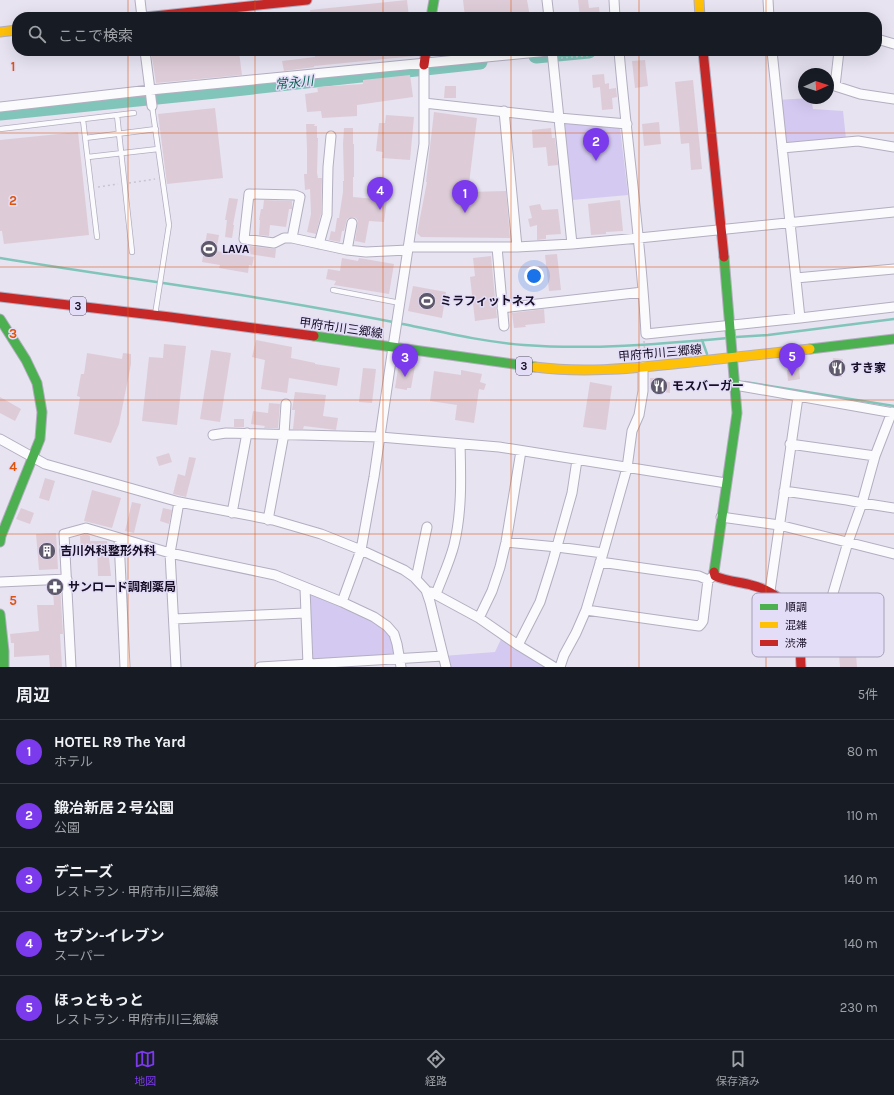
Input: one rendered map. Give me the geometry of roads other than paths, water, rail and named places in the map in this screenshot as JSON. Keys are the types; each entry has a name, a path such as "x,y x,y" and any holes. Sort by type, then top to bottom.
{"street":[{"path":"140,0 141,12"},
{"path":"193,12 307,0"},
{"path":"432,12 434,0"},
{"path":"547,0 548,12"},
{"path":"614,0 615,12"},
{"path":"699,0 700,12"},
{"path":"768,0 769,12"},
{"path":"0,32 12,31"},
{"path":"882,40 894,44"},
{"path":"147,56 152,106"},
{"path":"342,602 361,550 380,438 424,144 424,68 425,56"},
{"path":"0,107 150,90 424,68 526,56"},
{"path":"552,56 572,244"},
{"path":"619,56 639,238 646,334 730,327 894,307"},
{"path":"586,610 699,626 703,621 711,578 714,571 737,413 722,230 704,56"},
{"path":"773,56 800,318"},
{"path":"838,56 835,86 860,94 894,99"},
{"path":"424,103 627,124"},
{"path":"504,111 517,247"},
{"path":"319,244 327,215 328,167 331,136"},
{"path":"782,148 858,141 894,147"},
{"path":"292,238 300,197 295,195 249,194 244,239 274,243 284,238 292,238 347,250 366,252 408,249 517,247 572,244 894,212"},
{"path":"347,250 352,223"},
{"path":"497,247 504,326"},
{"path":"796,278 894,269"},
{"path":"502,308 644,292"},
{"name":"甲府市川三郷線","path":"0,297 393,347 542,368 588,370 643,367 894,339"},
{"path":"0,319 26,360 37,384 42,412 40,439 0,542"},
{"path":"560,667 564,655 586,610 627,468 632,431 639,415 643,391 643,367"},
{"path":"735,385 798,397 893,412 875,456 862,503 848,542 833,593"},
{"path":"770,591 790,444 798,397"},
{"path":"268,520 284,434 286,404"},
{"path":"213,435 226,433 247,433 380,438 499,447 726,483"},
{"path":"232,513 247,433"},
{"path":"1,440 45,464 179,502 268,520 321,534 361,550 404,570 414,577 426,590 446,667"},
{"path":"436,594 454,546 460,513 460,444"},
{"path":"790,444 875,456"},
{"path":"479,618 492,591 506,542 521,451"},
{"path":"518,645 540,602 572,493 577,460"},
{"path":"784,491 894,508"},
{"path":"176,667 170,553 179,502"},
{"path":"721,518 779,525 894,554"},
{"path":"416,579 426,527"},
{"path":"71,667 64,534 86,528 170,553 275,575 342,602 374,617 387,626 394,634 400,663"},
{"path":"119,539 125,667"},
{"path":"506,542 557,546 602,558 756,586 773,593"},
{"path":"0,582 67,579"},
{"path":"305,588 308,665"},
{"path":"426,590 479,618 518,645 554,667"},
{"path":"174,620 305,613"},
{"path":"0,614 4,651 4,667"},
{"path":"260,667 400,663 443,656"},
{"path":"800,657 801,667"}],"lane":[{"path":"152,106 169,225 155,316"},
{"path":"0,129 134,113"},
{"path":"117,115 132,252"},
{"path":"83,120 97,237"},
{"path":"85,138 156,129"},
{"path":"88,157 158,149"},
{"path":"334,290 400,303"}],"waterway":[{"name":"常永川","path":"0,113 480,62"},
{"path":"0,258 268,299 509,344 600,347 727,338"},
{"path":"736,337 768,335 894,319"},
{"path":"702,340 707,354"},
{"path":"745,382 894,406"}],"place":[{"name":"鍛冶新居２号公園","path":"596,161"},
{"name":"セブン-イレブン","path":"380,210"},
{"name":"HOTEL R9 The Yard","path":"465,213"},
{"name":"LAVA","path":"209,249"},
{"name":"ミラフィットネス","path":"427,301"},
{"name":"すき家","path":"837,368"},
{"name":"ほっともっと","path":"792,376"},
{"name":"デニーズ","path":"405,377"},
{"name":"モスバーガー","path":"659,386"},
{"name":"吉川外科整形外科","path":"47,551"},
{"name":"サンロード調剤薬局","path":"55,587"}]}
